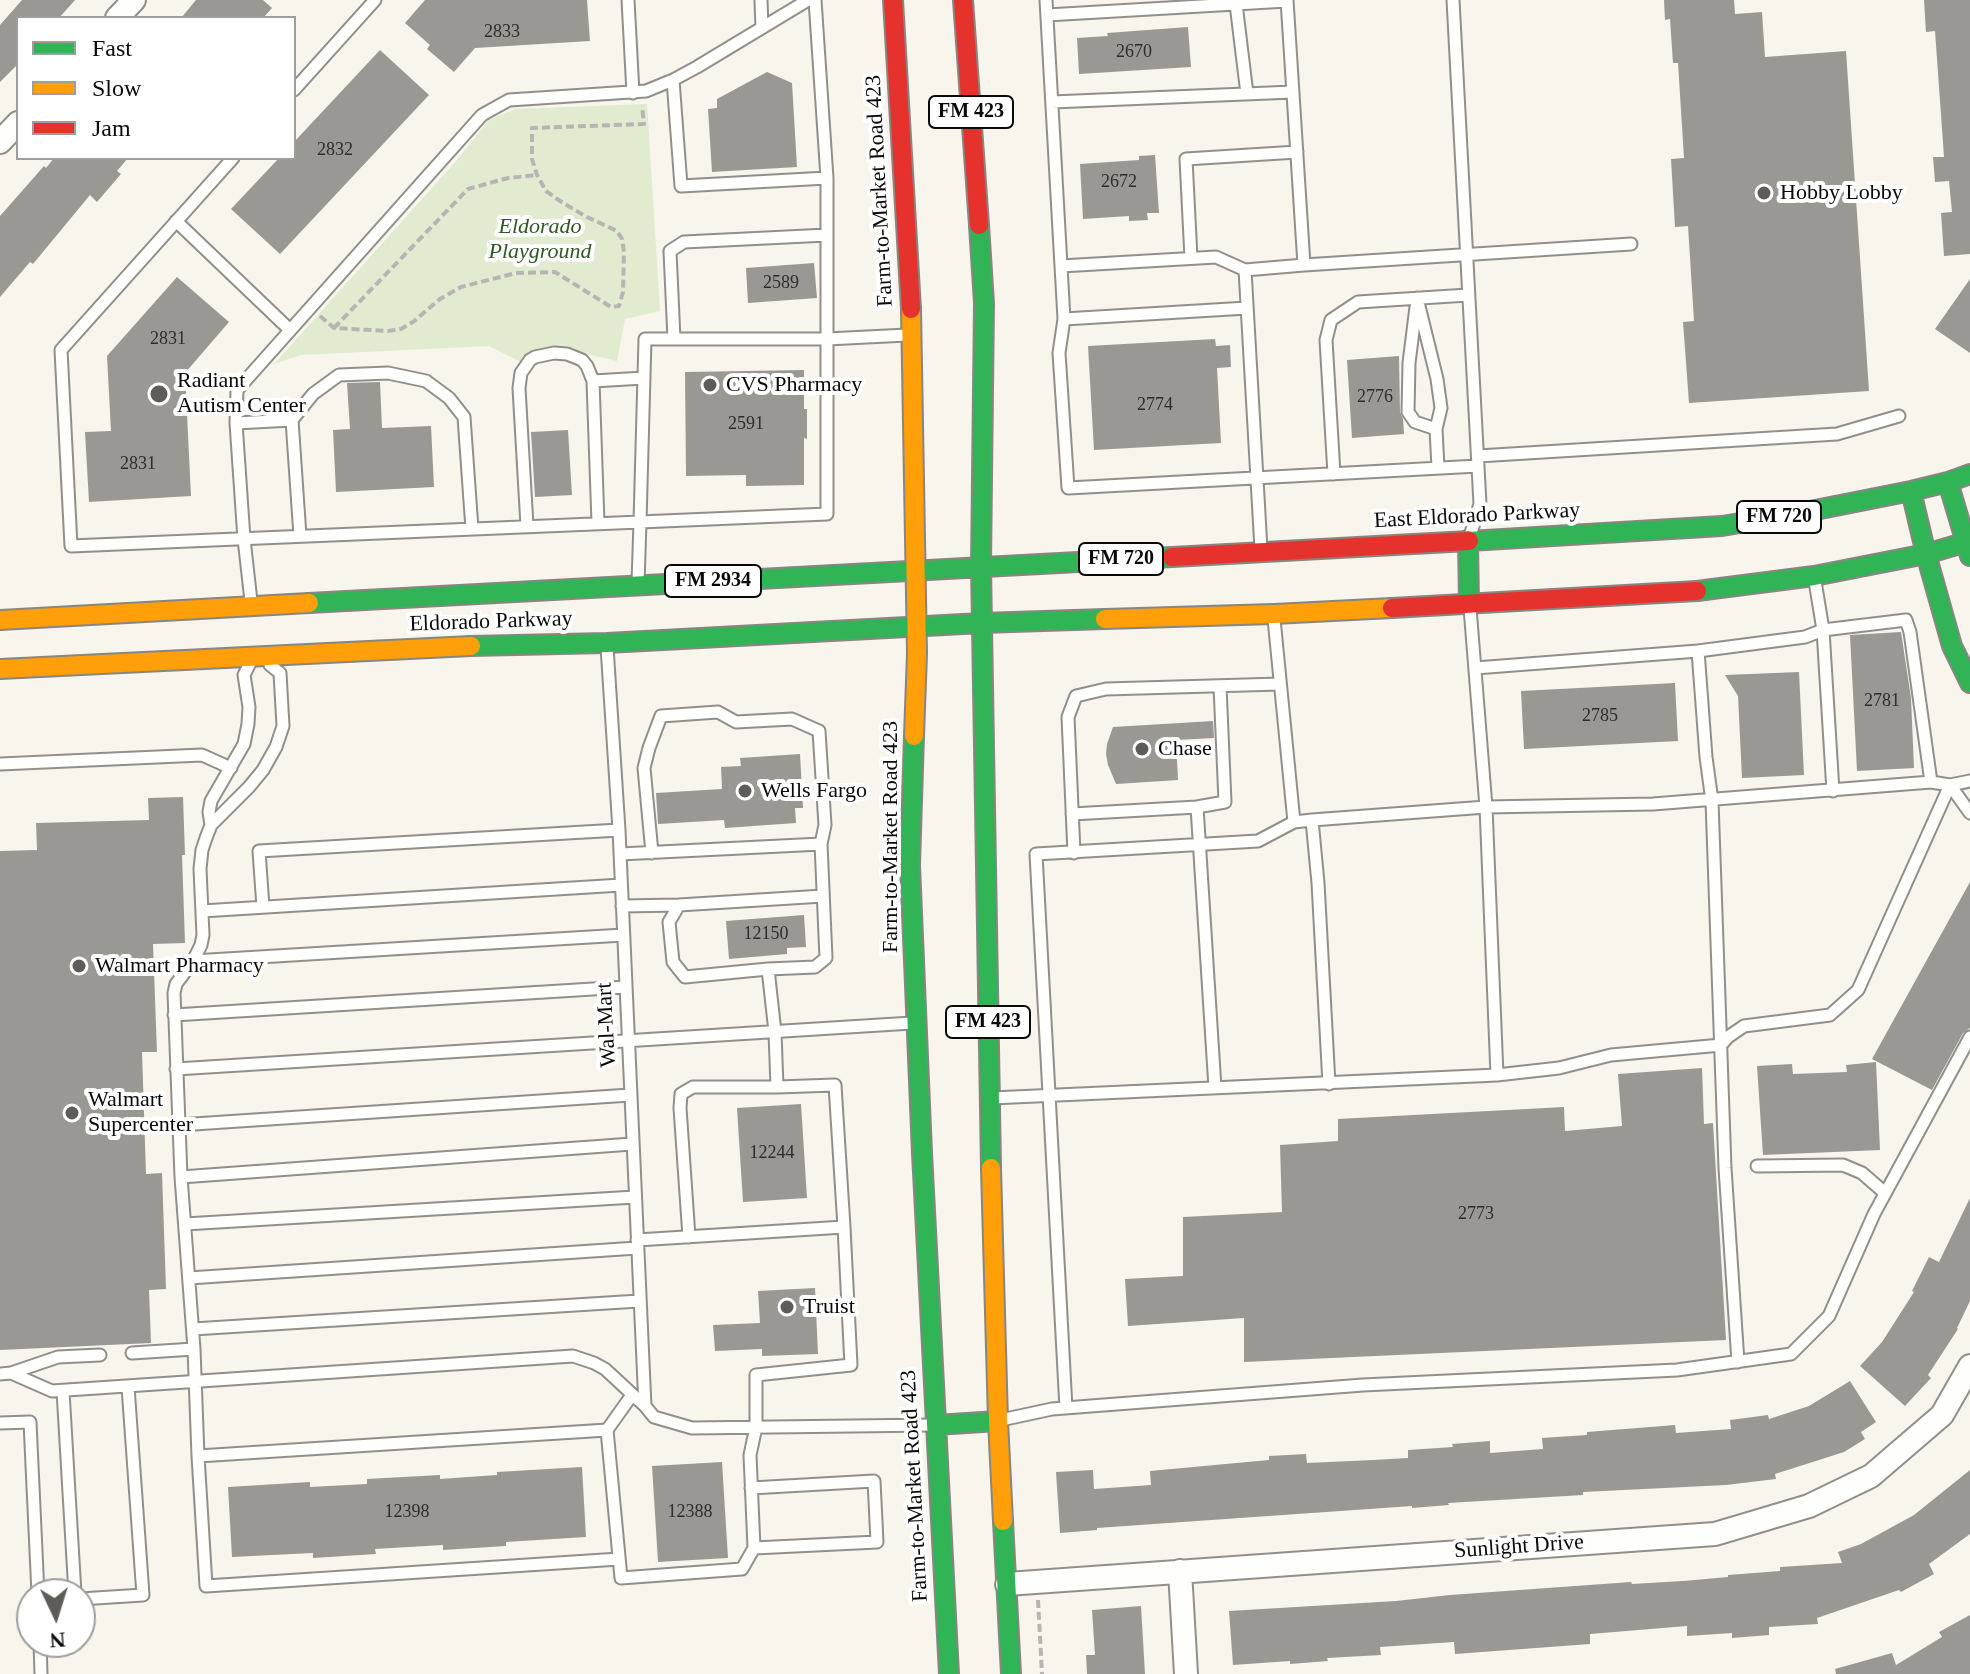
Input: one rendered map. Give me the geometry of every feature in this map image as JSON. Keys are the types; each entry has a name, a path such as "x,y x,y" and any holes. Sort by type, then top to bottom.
{"main road":[{"name":"Farm-to-Market Road 423","path":"893,0 912,335 916,626 910,865 949,1674"},
{"name":"FM 423","path":"963,0 984,303 981,566 989,1098 998,1421 1011,1674"},
{"name":"East Eldorado Parkway","path":"981,566 1722,526 1911,491 1970,474"},
{"path":"982,623 1274,614 1679,593 1814,576 1969,546 1948,482"},
{"path":"1911,491 1952,646 1970,683"},
{"path":"1468,540 1469,603"},
{"name":"Eldorado Parkway","path":"0,620 252,612 638,584 981,566"},
{"name":"Eldorado Parkway","path":"0,669 254,649 607,643 982,623"},
{"path":"936,1425 998,1421"}],"street":[{"path":"119,16 134,0"},
{"path":"0,142 16,125"},
{"name":"Sunlight Drive","path":"1007,1584 1715,1534 1809,1506 1871,1476 1942,1415 1970,1366"},
{"path":"1180,1571 1186,1674"}],"lane":[{"path":"296,88 375,0"},
{"path":"628,0 636,92"},
{"path":"761,0 762,28"},
{"path":"252,612 236,423 237,390 482,115 509,100 646,91 673,80 808,0"},
{"path":"231,160 61,350 71,546 827,514 827,178 815,0"},
{"path":"1046,0 1064,319 1059,353 1068,488 1438,468 1478,461 1837,434 1899,416"},
{"path":"1453,0 1480,504 1468,540"},
{"path":"1047,15 1287,1 1304,265"},
{"path":"1236,4 1247,94"},
{"path":"673,80 681,186 827,178"},
{"path":"1052,102 1293,92"},
{"path":"1191,258 1186,159 1297,152"},
{"path":"176,221 290,330"},
{"path":"674,339 670,251 684,242 827,235"},
{"path":"1061,266 1216,257 1245,270 1631,244"},
{"path":"1245,270 1261,551"},
{"path":"1334,474 1326,340 1331,320 1358,302 1468,295"},
{"path":"1417,298 1441,408 1436,429 1438,468"},
{"path":"1417,298 1409,363 1408,412 1415,422 1436,429"},
{"path":"1064,319 1247,308"},
{"path":"638,584 645,339 827,339 912,335"},
{"path":"527,526 519,388 525,365 544,354 567,354 582,360 593,381 598,523"},
{"path":"300,536 292,420 313,394 339,375 388,373 426,381 449,398 464,417 472,529"},
{"path":"593,381 644,378"},
{"path":"236,423 292,420"},
{"path":"1814,576 1823,630 1833,791"},
{"path":"1469,603 1486,807 1497,1075"},
{"path":"1274,614 1294,822"},
{"path":"1475,668 1753,645 1805,637 1823,630 1906,620 1931,782"},
{"name":"Wal-Mart","path":"607,643 619,830 645,1406"},
{"path":"211,825 211,801 244,744 249,707 244,675 254,649 280,673 283,726 276,747 257,779 211,825 202,850 200,869 203,935 198,954 176,984 174,1015 206,1586 619,1559"},
{"path":"1698,651 1712,801 1725,1168 1738,1362"},
{"path":"1074,853 1068,717 1076,696 1106,689 1280,684"},
{"path":"1072,814 1197,807 1225,802 1220,686"},
{"path":"652,853 644,768 661,716 718,712 736,722 792,719 819,731 825,825 821,844 826,958 815,967 685,977 673,962 669,922 679,905"},
{"path":"0,764 202,755 231,768"},
{"path":"1066,1408 1036,854 1258,841 1294,822 1312,820 1486,807 1626,806 1712,801 1931,782 1950,785 1970,781"},
{"path":"989,1098 1497,1075 1559,1068 1611,1055 1721,1045 1744,1026 1830,1015 1858,990 1950,785"},
{"path":"1950,785 1970,813"},
{"path":"1197,807 1215,1088"},
{"path":"1312,820 1329,1084"},
{"path":"263,907 259,851 619,830"},
{"path":"620,854 821,844"},
{"path":"202,911 621,885"},
{"path":"622,906 823,896"},
{"path":"193,961 623,935"},
{"path":"768,969 777,1087"},
{"path":"174,1015 625,987"},
{"path":"176,1069 916,1022"},
{"path":"998,1421 1052,1409 1363,1385 1677,1370 1791,1354 1829,1316 1874,1214 1970,1037"},
{"path":"632,1395 607,1430 621,1578 742,1569 754,1548 750,1455 756,1427 756,1375 851,1365 835,1085 693,1087 681,1094 689,1237"},
{"path":"179,1125 630,1095"},
{"path":"181,1177 632,1144"},
{"path":"1757,1166 1843,1165 1862,1173 1885,1193"},
{"path":"185,1224 635,1197"},
{"path":"189,1278 844,1227"},
{"path":"193,1329 639,1301"},
{"path":"132,1353 194,1349"},
{"path":"6,1374 58,1357 100,1355"},
{"path":"6,1374 52,1391 63,1391 573,1356 605,1369 654,1417 692,1428 936,1425"},
{"path":"96,1598 143,1595 128,1387"},
{"path":"63,1391 74,1578"},
{"path":"0,1423 30,1422 37,1578"},
{"path":"198,1456 607,1430"},
{"path":"751,1488 874,1481 877,1542 754,1548"}],"path":[{"path":"310,308 334,328 388,331 401,329 413,322 440,299 461,287 516,273 555,272 611,307 619,306 623,292 622,239 617,231 587,217 546,191 532,159 532,128 644,124 636,92"},
{"path":"334,328 468,189 508,178 537,175"},
{"path":"1037,1582 1042,1674"}],"green space":[{"name":"Eldorado Playground","path":"647,104 660,311 625,319 617,361 569,350 523,363 489,346 301,355 274,364 457,160 489,120 515,109"}],"building":[{"path":"22,0 75,0 61,16 16,16 16,66 0,82 0,25"},
{"path":"196,0 263,0 272,8 265,16 183,16"},
{"path":"425,0 587,0 590,41 475,48 454,72 427,49 430,45 405,23"},
{"name":"Hobby Lobby","path":"1664,0 1734,0 1735,14 1762,12 1765,57 1846,51 1869,391 1689,403 1683,322 1694,321 1688,226 1675,227 1671,159 1684,158 1678,63 1673,63 1670,19 1665,20"},
{"path":"1924,0 1970,0 1970,254 1944,256 1941,213 1952,212 1949,181 1935,182 1933,157 1944,157 1935,31 1926,32"},
{"path":"1188,27 1191,67 1079,74 1077,38"},
{"path":"380,50 429,95 280,254 231,209 277,160 296,160 296,140"},
{"path":"767,72 792,83 797,167 712,172 708,109 717,108 717,99"},
{"path":"1155,155 1159,213 1147,213 1148,220 1129,221 1129,216 1083,219 1080,164 1139,160 1139,156"},
{"path":"52,160 126,160 117,171 121,174 97,202 90,195 33,264 30,262 0,297 0,216 44,166 46,168"},
{"path":"814,263 817,298 748,303 746,268"},
{"path":"177,277 229,322 185,373 191,496 89,502 85,432 111,431 107,356"},
{"path":"1970,279 1970,353 1935,329"},
{"path":"1215,339 1216,346 1230,345 1231,367 1217,368 1221,443 1094,450 1088,346"},
{"path":"1399,356 1400,412 1404,434 1352,438 1347,360"},
{"name":"CVS Pharmacy","path":"804,370 807,439 804,438 804,485 746,486 746,475 686,476 685,372"},
{"path":"380,382 382,428 431,426 434,487 336,492 333,430 350,429 347,383"},
{"path":"568,430 572,495 535,497 531,432"},
{"path":"1901,632 1911,698 1914,768 1857,771 1850,635"},
{"path":"1799,672 1804,775 1742,778 1738,696 1725,675"},
{"path":"1675,683 1678,741 1524,749 1521,691"},
{"name":"Chase","path":"1213,721 1214,738 1176,740 1178,780 1116,784 1106,754 1113,727"},
{"name":"Wells Fargo","path":"800,754 803,808 795,808 796,823 725,828 724,820 658,824 656,793 722,789 721,767 741,766 740,758"},
{"name":"Walmart Supercenter","path":"183,797 185,943 153,944 157,1052 142,1052 146,1174 162,1173 166,1289 149,1290 151,1343 0,1350 0,851 37,850 36,823 149,820 148,798"},
{"path":"1970,882 1970,1028 1963,1033 1932,1090 1872,1059"},
{"path":"804,915 806,947 787,948 787,954 729,959 726,921"},
{"path":"1876,1062 1880,1150 1763,1155 1757,1066 1792,1064 1793,1074 1847,1072 1846,1065"},
{"path":"1702,1068 1704,1124 1713,1123 1726,1340 1244,1362 1244,1318 1128,1326 1125,1279 1183,1276 1183,1217 1282,1212 1280,1145 1338,1141 1338,1119 1564,1107 1565,1131 1622,1126 1618,1074"},
{"path":"801,1104 807,1198 743,1202 737,1108"},
{"path":"1970,1198 1970,1301 1958,1329 1928,1375 1931,1378 1905,1406 1860,1366 1882,1342 1914,1292 1929,1257 1939,1262"},
{"name":"Truist","path":"815,1288 818,1354 762,1356 762,1349 715,1351 713,1325 760,1323 758,1291"},
{"path":"1850,1381 1876,1422 1861,1432 1865,1439 1844,1452 1775,1474 1776,1479 1060,1533 1056,1472 1093,1470 1094,1489 1151,1485 1150,1471 1269,1460 1269,1456 1306,1454 1307,1463 1408,1458 1408,1450 1453,1447 1452,1444 1490,1441 1490,1453 1543,1449 1542,1438 1587,1435 1587,1432 1675,1425 1676,1433 1731,1429 1730,1420 1768,1415 1769,1419 1809,1406"},
{"path":"722,1462 728,1558 658,1562 652,1466"},
{"path":"582,1467 586,1537 443,1550 443,1545 375,1549 376,1554 313,1558 313,1553 232,1557 228,1487 310,1482 310,1487 367,1484 367,1479 440,1475 440,1479"},
{"path":"1970,1470 1970,1534 1929,1564 1934,1574 1901,1592 1899,1590 1817,1618 1818,1624 1769,1627 1769,1635 1732,1638 1732,1633 1687,1636 1687,1626 1590,1634 1590,1644 1455,1654 1454,1642 1380,1647 1381,1655 1327,1658 1328,1661 1233,1665 1229,1611 1631,1582 1683,1581 1780,1571 1780,1567 1842,1563 1838,1552 1861,1544 1914,1515"},
{"path":"1141,1606 1145,1674 1087,1674 1086,1655 1095,1655 1092,1610"},
{"path":"1970,1615 1970,1674 1836,1674 1835,1669 1892,1653 1896,1665 1942,1637 1939,1632"}],"traffic: fast":[{"path":"979,225 984,303 981,566 991,1168"},
{"path":"1469,541 1722,526 1911,491 1970,474"},
{"path":"1948,482 1970,556"},
{"path":"1911,491 1952,646 1970,683"},
{"path":"1468,540 1469,603"},
{"path":"1697,591 1814,576 1926,554 1970,541"},
{"path":"309,603 1172,557"},
{"path":"471,646 607,643 1105,619"},
{"path":"914,736 910,865 949,1674"},
{"path":"936,1425 998,1421"},
{"path":"1003,1521 1011,1674"}],"traffic: slow":[{"path":"911,309 917,653 914,736"},
{"path":"0,620 309,603"},
{"path":"1105,619 1392,608"},
{"path":"0,669 471,646"},
{"path":"991,1168 1003,1521"}],"traffic: jam":[{"path":"893,0 911,309"},
{"path":"963,0 979,225"},
{"path":"1172,557 1469,541"},
{"path":"1392,608 1697,591"}],"place":[{"name":"Hobby Lobby","path":"1764,193"},
{"name":"CVS Pharmacy","path":"710,385"},
{"name":"Radiant Autism Center","path":"159,394"},
{"name":"Chase","path":"1142,749"},
{"name":"Wells Fargo","path":"745,791"},
{"name":"Walmart Pharmacy","path":"79,966"},
{"name":"Walmart Supercenter","path":"72,1113"},
{"name":"Truist","path":"787,1307"}]}
